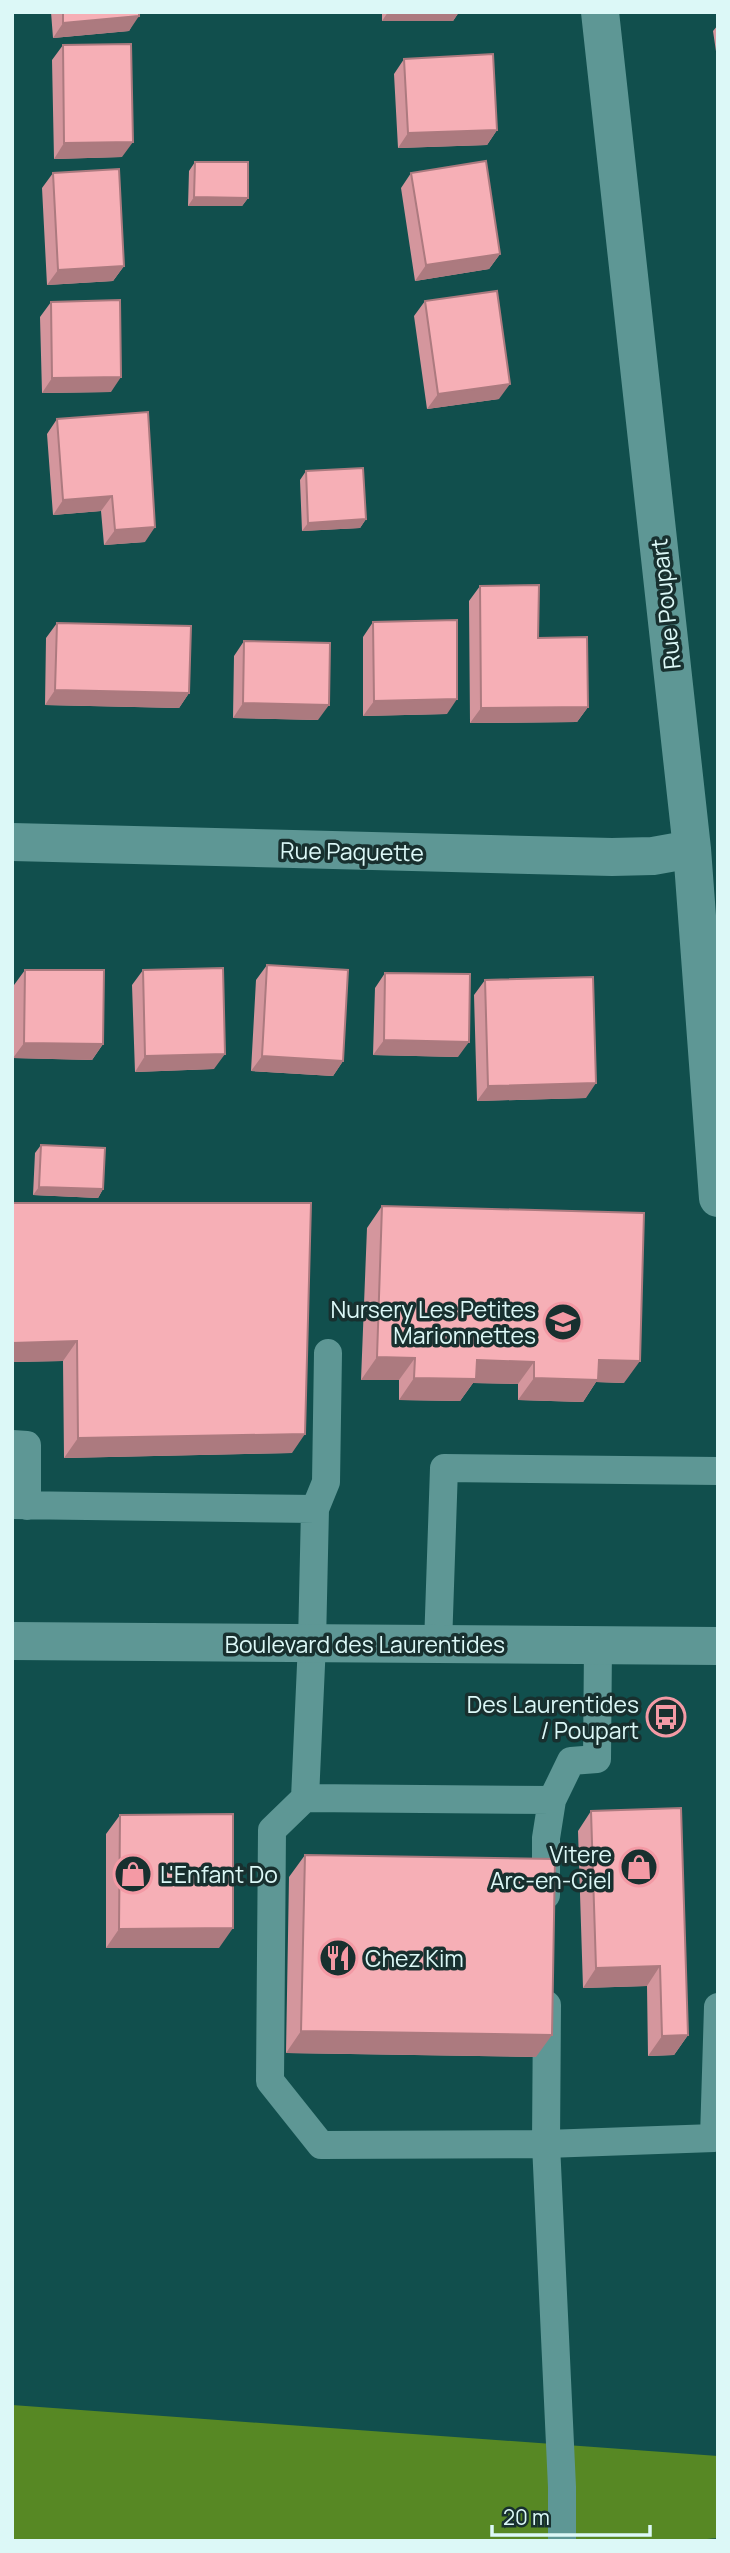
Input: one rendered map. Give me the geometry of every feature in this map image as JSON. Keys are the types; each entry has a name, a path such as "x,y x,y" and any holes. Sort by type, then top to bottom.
{"street":[{"name":"Rue Poupart","path":"600,12 692,849 718,1198"},
{"name":"Rue Paquette","path":"12,842 612,857 653,856 692,849"},
{"name":"Boulevard des Laurentides","path":"12,1642 718,1646"}],"lane":[{"path":"328,1353 326,1482 315,1509 305,1798 272,1830 270,2081 321,2145 546,2144 714,2138 718,2007"},
{"path":"12,1444 27,1444 20,1505 315,1509"},
{"path":"438,1644 444,1468 718,1471"},
{"path":"546,1921 546,1838 552,1800 571,1761 597,1759 598,1645"},
{"path":"305,1798 552,1800"},
{"path":"547,1977 546,2144 562,2487 562,2541"}],"green space":[{"path":"12,2405 718,2456 718,2538 685,2541 12,2541"}],"building":[{"path":"63,12 139,12 139,16 63,23"},
{"path":"131,44 133,142 64,143 63,45"},
{"path":"493,54 497,130 408,133 404,59"},
{"path":"486,161 500,254 426,265 411,173"},
{"path":"195,162 248,162 248,198 194,197"},
{"path":"119,169 124,266 58,270 53,173"},
{"path":"497,291 510,384 438,394 425,301"},
{"path":"120,300 121,377 52,378 51,302"},
{"path":"148,412 155,527 115,530 112,496 63,500 57,419"},
{"path":"363,468 366,519 308,523 306,471"},
{"path":"539,585 538,638 587,637 588,707 481,708 480,586"},
{"path":"457,620 457,699 374,701 373,622"},
{"path":"57,623 191,626 189,693 55,690"},
{"path":"244,641 330,643 329,705 243,703"},
{"path":"267,965 348,970 343,1061 262,1056"},
{"path":"223,968 225,1054 145,1056 143,970"},
{"path":"25,970 104,970 103,1044 24,1043"},
{"path":"385,973 470,974 469,1042 384,1040"},
{"path":"593,977 596,1083 488,1086 485,980"},
{"path":"41,1145 105,1148 103,1189 39,1187"},
{"path":"12,1203 311,1203 305,1434 78,1438 77,1341 12,1343"},
{"path":"382,1206 644,1213 640,1361 599,1360 598,1380 534,1378 534,1362 477,1360 476,1379 414,1378 415,1358 377,1357"},
{"path":"681,1808 688,2035 662,2036 660,1966 596,1968 591,1811"},
{"path":"233,1814 233,1928 119,1929 120,1815"},
{"path":"305,1855 555,1859 552,2035 301,2031"}],"place":[{"name":"Nursery Les Petites Marionnettes","path":"563,1322"},
{"name":"Des Laurentides / Poupart","path":"666,1717"},
{"name":"Vitere Arc-en-Ciel","path":"639,1867"},
{"name":"L'Enfant Do","path":"133,1874"},
{"name":"Chez Kim","path":"338,1958"}]}
